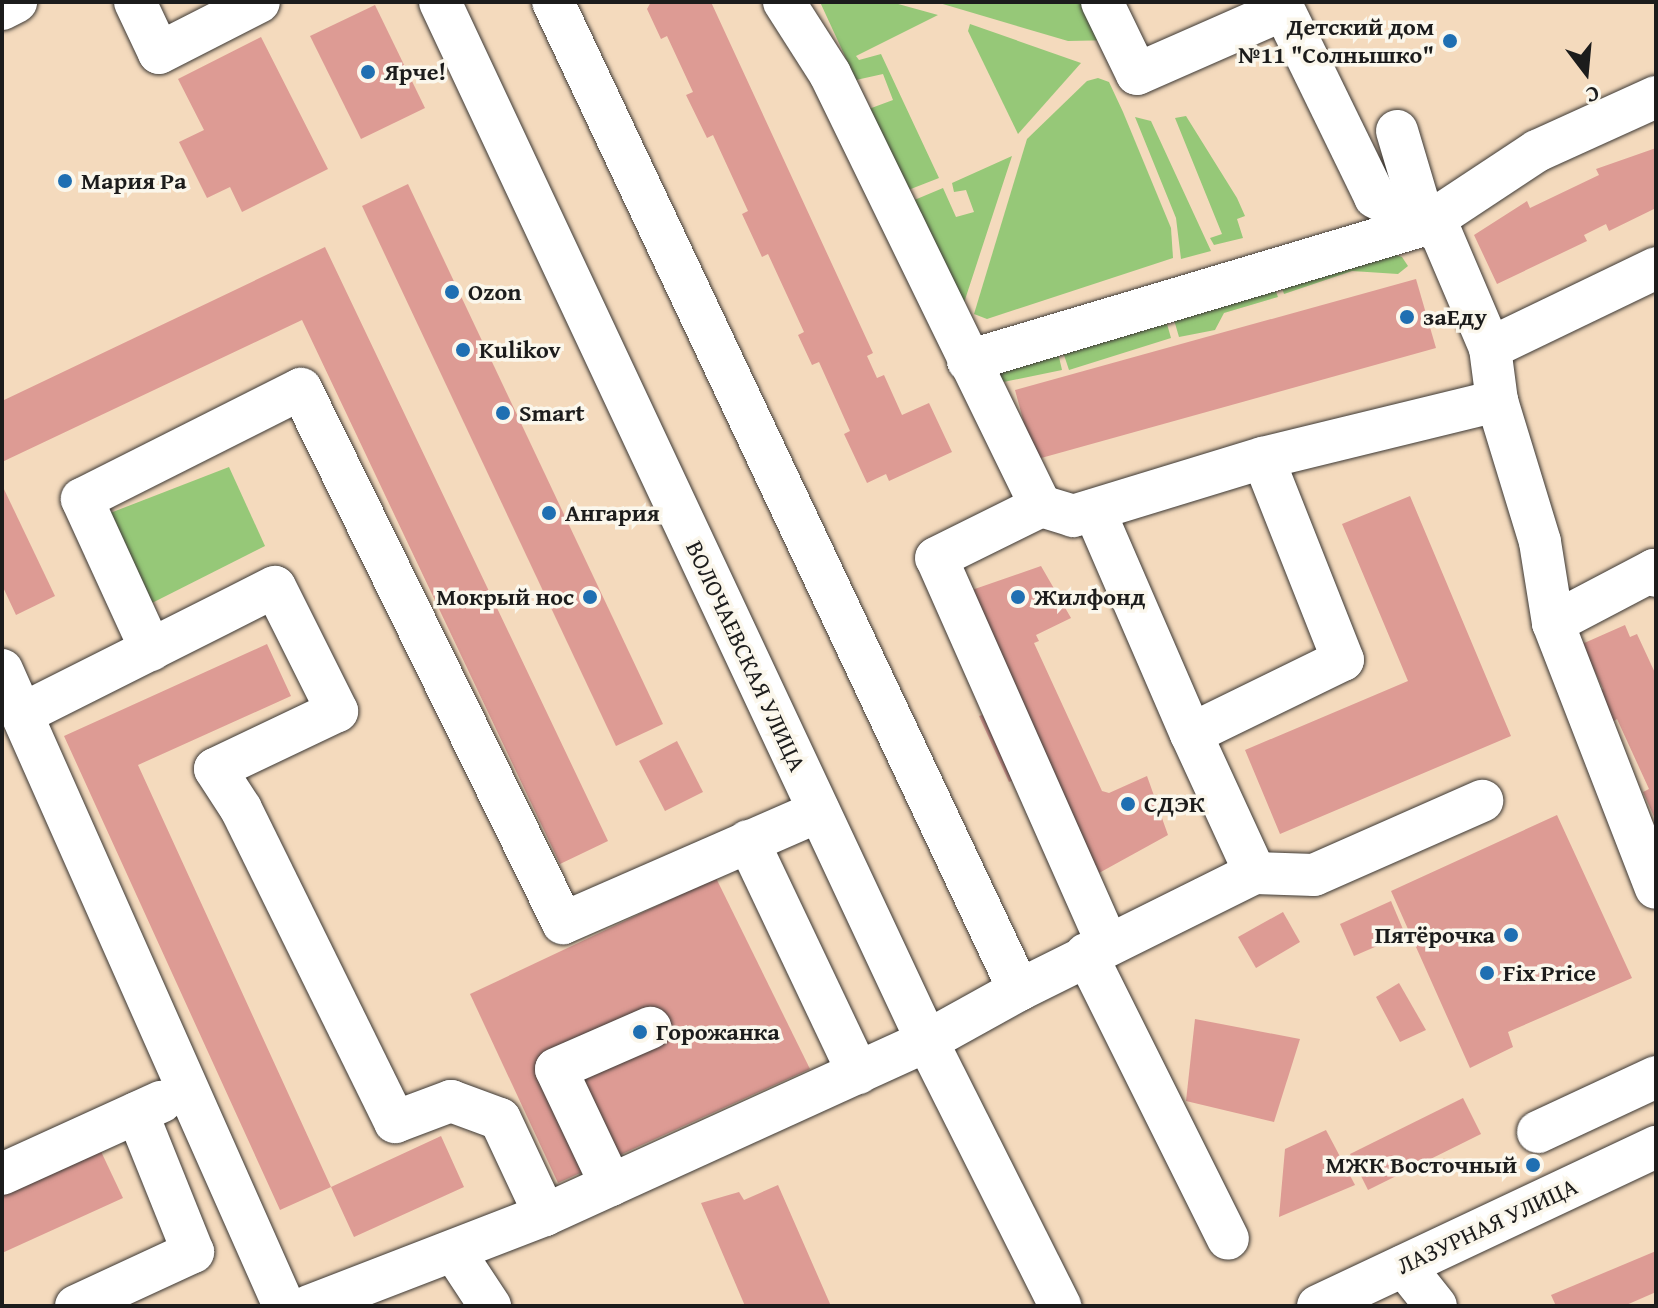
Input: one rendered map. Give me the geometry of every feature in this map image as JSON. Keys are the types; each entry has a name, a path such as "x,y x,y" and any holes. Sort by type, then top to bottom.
{"street":[{"path":"2,9 16,2"},
{"path":"135,2 159,53 259,2"},
{"name":"ВОЛОЧАЕВСКАЯ УЛИЦА","path":"440,2 927,1041 1060,1306"},
{"path":"553,2 1019,990"},
{"path":"784,2 830,74 1041,506"},
{"path":"1102,2 1137,74 1281,6 1375,197 1441,233 1490,348 1497,401 1540,542 1553,623 1656,888"},
{"path":"968,361 1425,225 1537,151 1656,97"},
{"path":"1397,131 1425,225"},
{"path":"1490,348 1656,268"},
{"path":"151,650 82,499 301,389 563,923 819,811"},
{"path":"1228,1239 1096,948 936,558 1041,506 1073,516 1263,458 1497,401"},
{"path":"1191,734 1343,660 1263,458"},
{"path":"1094,510 1255,873"},
{"path":"1553,623 1654,570 1656,576"},
{"path":"22,714 275,587 337,711 215,769 241,809 395,1122 451,1101 500,1119 545,1215"},
{"path":"2,670 284,1306"},
{"path":"309,1306 455,1253 545,1215 858,1073 927,1041 1096,948 1255,873 1314,875 1482,801"},
{"path":"748,841 858,1073"},
{"path":"611,1185 556,1069 650,1028"},
{"path":"1538,1132 1656,1077"},
{"path":"2,1174 188,1090"},
{"path":"76,1306 193,1252 137,1113"},
{"name":"ЛАЗУРНАЯ УЛИЦА","path":"1318,1306 1656,1147"},
{"path":"455,1253 490,1306"},
{"path":"1404,1266 1436,1306"}],"green space":[{"path":"820,2 891,2 938,15 856,56 859,60 881,54 939,178 898,194 858,113 893,100 883,74 856,80"},
{"path":"936,2 1097,2 1116,40 1068,41"},
{"path":"970,24 1081,63 1018,134 968,31"},
{"path":"1098,78 1109,82 1123,112 1171,228 1173,258 987,319 974,314 1027,139 1087,81"},
{"path":"1186,116 1237,198 1245,216 1237,219 1243,238 1214,245 1210,238 1222,234 1175,118"},
{"path":"1135,117 1151,121 1211,251 1181,259 1176,218"},
{"path":"1012,156 961,312 912,201 943,188 956,217 974,212 966,190 954,192 952,183"},
{"path":"1374,248 1402,257 1408,266 1398,274 1352,271 1284,294 1280,282"},
{"path":"1274,286 1278,297 1224,313 1215,330 1179,337 1172,313"},
{"path":"1165,317 1171,338 1069,370 1060,343"},
{"path":"1056,344 1062,370 989,385 997,365"},
{"path":"229,467 265,546 150,604 105,515"}],"building":[{"path":"651,2 711,2 873,353 867,356 877,378 884,375 902,415 929,403 952,452 889,481 886,474 867,483 844,434 850,431 819,362 812,365 798,335 804,332 768,254 762,257 742,214 748,211 713,135 707,138 686,95 693,92 667,36 661,39 647,9"},
{"path":"375,5 425,108 361,139 310,36"},
{"path":"261,37 328,169 242,212 230,187 207,198 179,142 204,130 178,79"},
{"path":"1656,148 1656,208 1609,231 1606,224 1584,235 1587,241 1497,284 1474,235 1527,201 1530,208 1599,175 1596,169"},
{"path":"408,184 663,724 616,746 362,206"},
{"path":"325,247 608,841 560,864 302,320 2,462 2,401"},
{"path":"1416,279 1436,348 1034,460 1015,390"},
{"path":"2,485 55,596 16,615 2,585"},
{"path":"1410,496 1511,736 1280,834 1245,750 1408,681 1342,524"},
{"path":"1041,566 1071,618 1036,635 1039,641 1034,643 1102,791 1109,793 1147,776 1168,835 1099,873 1096,865 1073,875 1016,779 1009,782 979,716 985,714 969,591"},
{"path":"1625,625 1630,637 1637,634 1656,675 1656,821 1643,792 1649,789 1617,719 1611,723 1597,692 1603,689 1582,644"},
{"path":"267,644 291,696 138,765 331,1187 280,1210 64,736"},
{"path":"677,741 703,792 665,811 639,761"},
{"name":"Пятёрочка","path":"1557,815 1632,978 1508,1032 1513,1047 1470,1068 1391,891"},
{"name":"Горожанка","path":"716,878 810,1069 558,1183 470,994"},
{"path":"1391,901 1405,934 1354,956 1340,924"},
{"path":"1283,912 1300,942 1256,968 1238,937"},
{"path":"1399,983 1426,1030 1400,1042 1376,997"},
{"path":"1195,1019 1300,1039 1274,1122 1186,1101"},
{"path":"1463,1098 1481,1134 1368,1190 1350,1154"},
{"path":"1326,1130 1355,1185 1279,1217 1285,1149"},
{"path":"441,1136 464,1187 354,1237 331,1187"},
{"path":"97,1143 123,1198 2,1253 2,1186"},
{"path":"778,1185 831,1306 745,1306 701,1203 739,1192 744,1200"},
{"path":"1656,1251 1656,1292 1624,1306 1556,1306 1551,1295"}],"place":[{"name":"Детский дом №11 \"Солнышко\"","path":"1450,41"},
{"name":"Ярче!","path":"368,72"},
{"name":"Мария Ра","path":"65,181"},
{"name":"Ozon","path":"452,292"},
{"name":"заЕду","path":"1407,317"},
{"name":"Kulikov","path":"463,350"},
{"name":"Smart","path":"503,413"},
{"name":"Ангария","path":"549,513"},
{"name":"Мокрый нос","path":"590,597"},
{"name":"Жилфонд","path":"1018,597"},
{"name":"СДЭК","path":"1128,804"},
{"name":"Пятёрочка","path":"1511,935"},
{"name":"Fix Price","path":"1487,973"},
{"name":"Горожанка","path":"640,1032"},
{"name":"МЖК Восточный","path":"1533,1165"}]}
